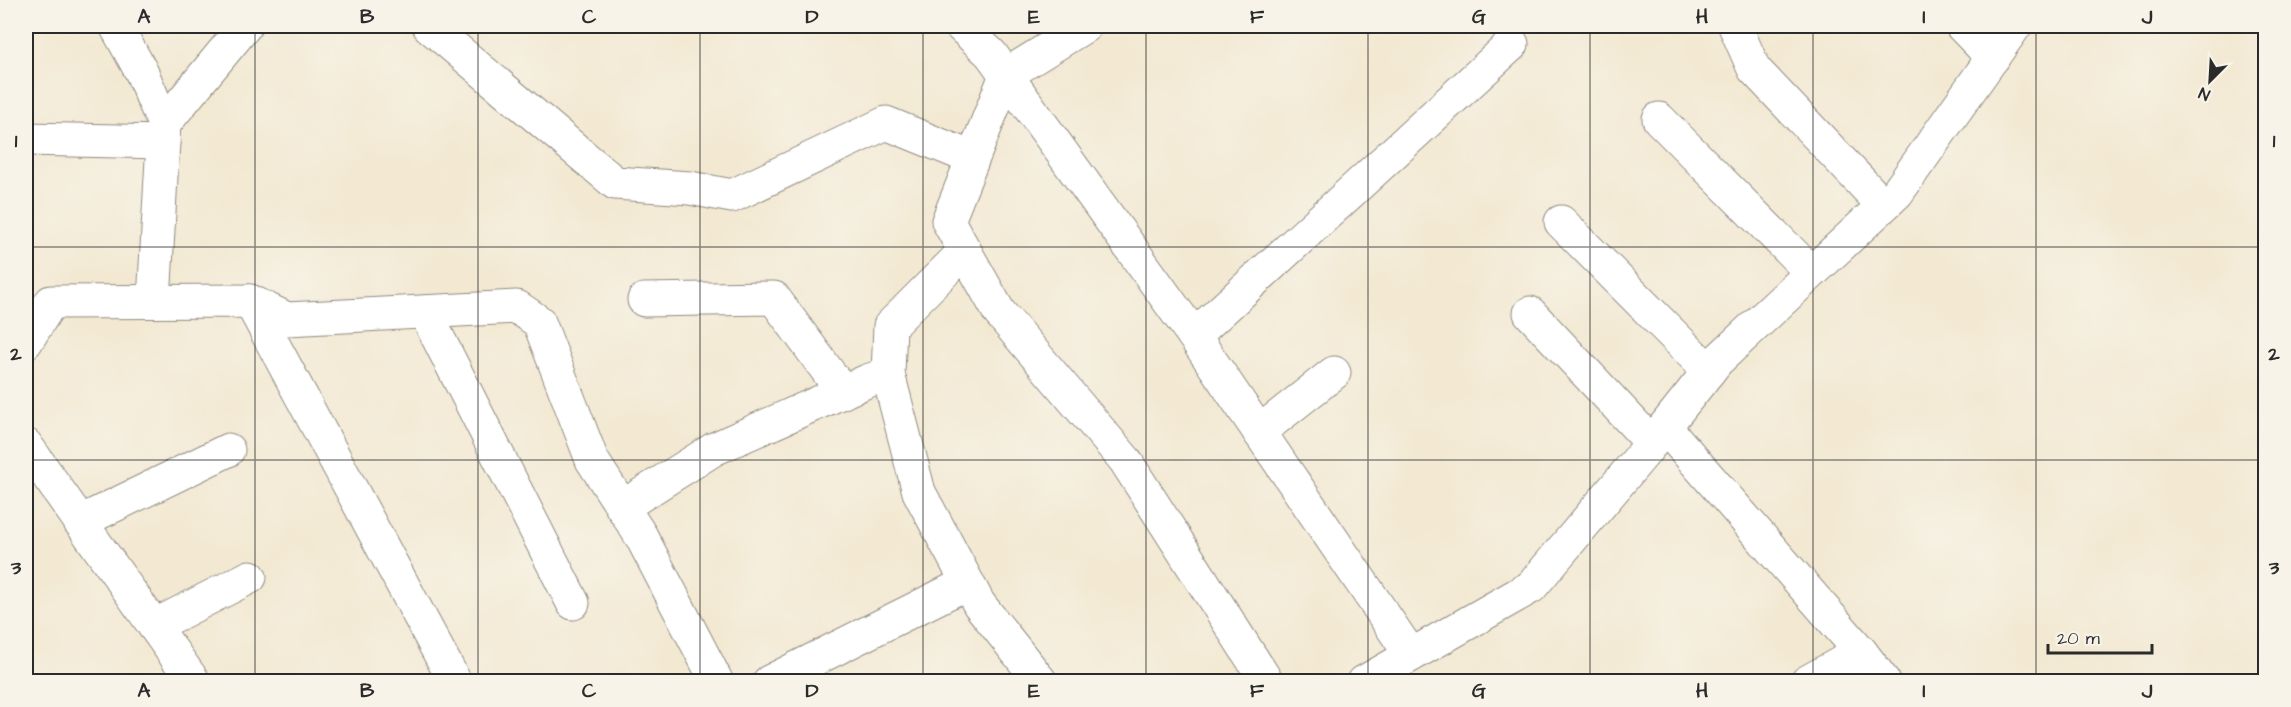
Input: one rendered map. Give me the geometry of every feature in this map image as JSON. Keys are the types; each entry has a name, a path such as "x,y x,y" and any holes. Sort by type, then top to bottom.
{"street":[{"path":"116,26 141,71 164,133 154,301"},
{"path":"164,133 245,26"},
{"path":"429,26 615,183 690,188 732,196 886,123 972,158"},
{"path":"961,26 991,54 1194,336 1411,655"},
{"path":"1085,26 1006,75 948,221 999,312 1125,460 1267,681"},
{"path":"1735,26 1754,69 1884,205"},
{"path":"1962,26 1992,58"},
{"path":"1364,681 1531,587 1709,371 1897,192 2015,26"},
{"path":"1194,336 1512,44"},
{"path":"1659,119 1811,272"},
{"path":"26,139 164,133"},
{"path":"1561,222 1709,371"},
{"path":"965,251 890,326 888,374 919,492 979,604 1041,681"},
{"path":"644,300 774,298 843,392"},
{"path":"250,301 455,681"},
{"path":"26,342 51,302 250,301 287,319 517,307 539,322 592,460 641,536 717,681"},
{"path":"425,312 573,603"},
{"path":"1530,313 1658,435 1861,652 1884,681"},
{"path":"1259,432 1334,373"},
{"path":"622,507 714,449 888,374"},
{"path":"26,445 194,681"},
{"path":"80,522 228,450"},
{"path":"154,626 250,578"},
{"path":"769,681 967,583"},
{"path":"1807,681 1861,652"}]}
